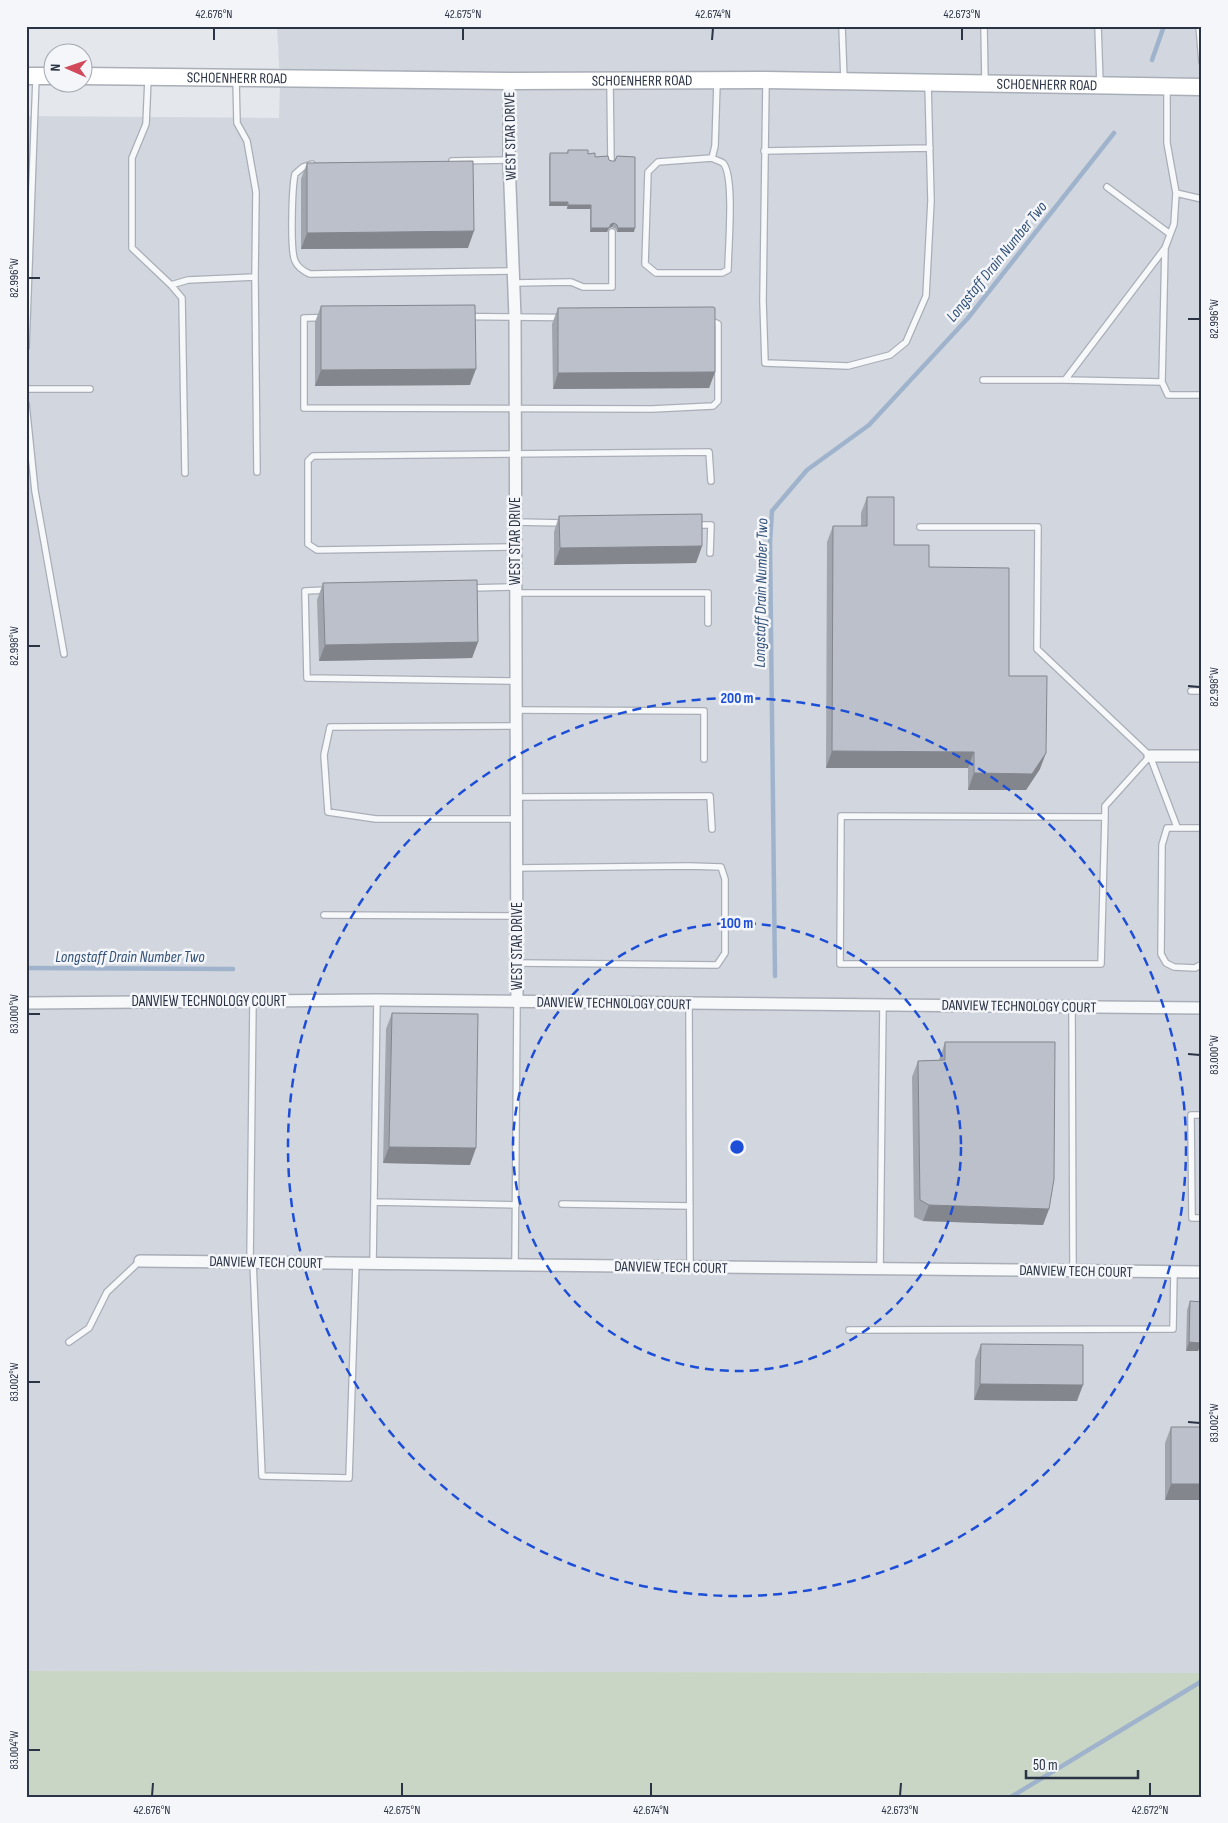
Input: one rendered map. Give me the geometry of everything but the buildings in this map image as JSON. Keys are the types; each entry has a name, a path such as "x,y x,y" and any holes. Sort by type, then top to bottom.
{"street":[{"name":"SCHOENHERR ROAD","path":"92,76 610,81 766,80 1202,87"},
{"name":"WEST STAR DRIVE","path":"509,80 509,160 515,317 517,1002"},
{"path":"1150,756 1202,756"},
{"name":"DANVIEW TECHNOLOGY COURT","path":"26,1003 377,1000 1202,1008"},
{"name":"DANVIEW TECH COURT","path":"140,1261 1202,1272"}],"lane":[{"path":"842,26 844,82"},
{"path":"984,26 985,85"},
{"path":"1098,26 1100,86"},
{"path":"1199,26 1202,62"},
{"path":"26,347 31,76"},
{"path":"148,77 146,124 132,158 132,248 182,298 185,473"},
{"path":"236,77 237,123 247,142 256,192 257,472"},
{"path":"766,80 763,302 765,363 848,366 890,355 906,342 926,296 931,201 928,84"},
{"path":"610,81 611,161"},
{"path":"712,158 715,146 717,81"},
{"path":"1065,380 1165,248 1174,224 1176,193 1167,143 1167,87"},
{"path":"764,151 930,148"},
{"path":"712,158 722,163 730,184 728,270 722,273 656,274 645,264 648,172 658,162 712,158"},
{"path":"441,161 509,160"},
{"path":"323,163 314,163 303,167 295,174 292,187 293,259 302,270 310,274 514,277 571,282 583,287 612,287 612,232"},
{"path":"1107,187 1170,234"},
{"path":"1176,193 1202,199"},
{"path":"1165,248 1162,382 1168,395 1202,395"},
{"path":"171,285 188,280 255,277"},
{"path":"515,317 708,318 718,324 718,402 712,406 652,409 304,408 304,318 515,317"},
{"path":"983,380 1162,382"},
{"path":"26,389 90,389"},
{"path":"26,404 35,491 64,654"},
{"path":"515,546 317,550 308,544 308,461 313,456 709,452 711,481"},
{"path":"516,522 574,523"},
{"path":"691,525 711,525 710,553"},
{"path":"920,527 1038,527 1037,649 1150,756 1177,827"},
{"path":"468,588 708,593 708,623"},
{"path":"334,590 305,591 307,678 516,681"},
{"path":"1192,691 1202,691"},
{"path":"516,710 704,711 704,759"},
{"path":"516,726 330,727 324,755 328,812 376,819 516,819"},
{"path":"1105,817 841,816 840,964 1101,964 1105,817 1105,806 1150,756"},
{"path":"516,797 710,796 712,829"},
{"path":"1202,830 1200,828 1168,828 1162,845 1161,954 1166,964 1174,967 1196,968 1202,964"},
{"path":"516,868 721,867 725,880 725,953 717,966 516,963"},
{"path":"324,915 516,916"},
{"path":"373,1264 377,1000"},
{"path":"253,1001 252,1262 262,1476 349,1478 356,1263"},
{"path":"516,1265 517,1002"},
{"path":"689,1003 690,1267"},
{"path":"880,1269 883,1005"},
{"path":"1072,1007 1073,1271"},
{"path":"1202,1115 1191,1115 1192,1218 1202,1218"},
{"path":"374,1202 516,1205"},
{"path":"562,1204 690,1206"},
{"path":"69,1342 89,1328 107,1292 140,1261"},
{"path":"849,1330 1173,1329 1174,1272"}],"shaded area":[{"path":"277,26 1202,26 1202,1673 26,1671 26,116 279,118 280,83"}],"green space":[{"path":"26,1671 1202,1673 1202,1797 26,1797"}],"waterway":[{"name":"Longstaff Drain Number Two","path":"1152,60 1164,26"},
{"name":"Longstaff Drain Number Two","path":"775,976 770,542 772,511 807,470 869,425 968,318 1114,133"},
{"name":"Longstaff Drain Number Two","path":"26,968 233,969"},
{"path":"1011,1797 1202,1681"}]}
